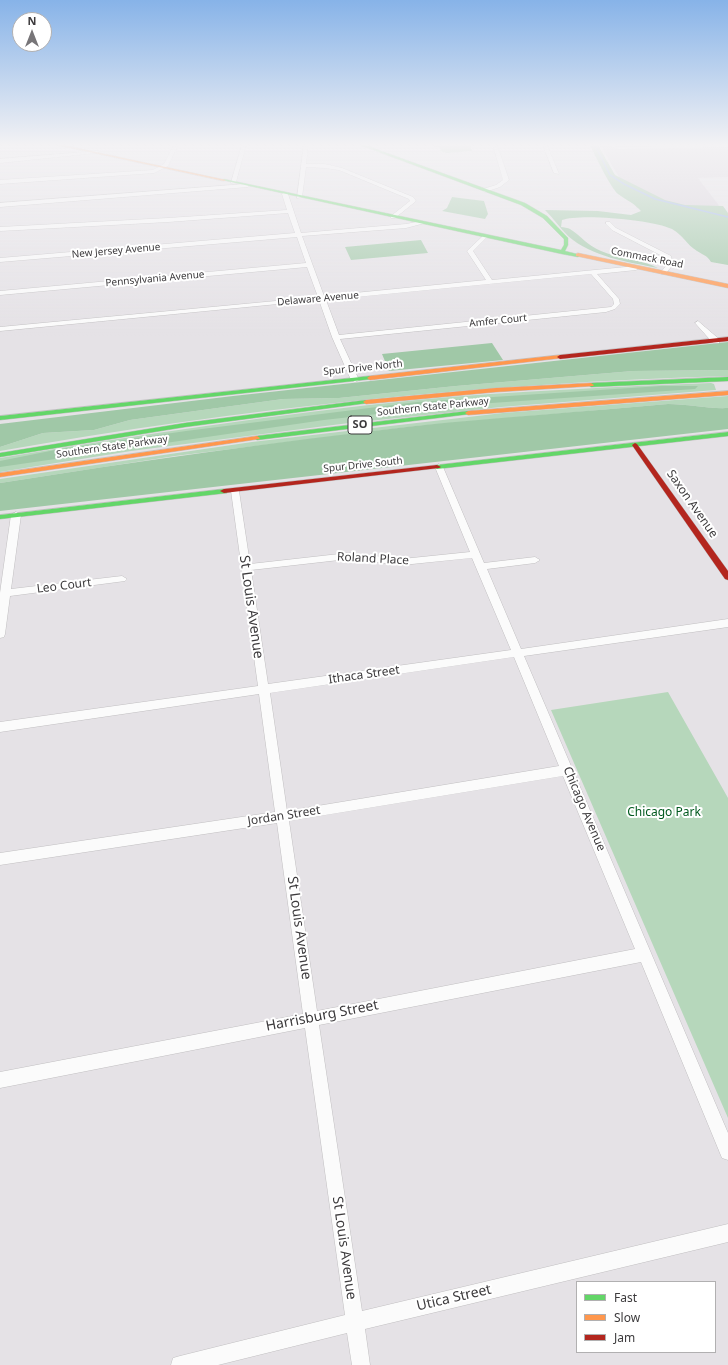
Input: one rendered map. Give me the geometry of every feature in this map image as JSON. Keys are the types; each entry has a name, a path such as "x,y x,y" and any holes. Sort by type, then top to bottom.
{"main road":[{"name":"Commack Road","path":"357,209 728,286"},
{"path":"532,209 545,217 566,239 611,262"},
{"path":"558,232 560,238 559,251"},
{"path":"559,251 566,245 566,239"},
{"name":"Spur Drive North","path":"0,418 728,339"},
{"name":"Southern State Parkway","path":"0,455 215,420 361,403 497,390 617,383 728,379"},
{"name":"Southern State Parkway","path":"0,475 195,446 400,421 566,405 728,393"},
{"name":"Spur Drive South","path":"0,517 728,434"},
{"name":"Saxon Avenue","path":"635,445 728,577"}],"street":[{"path":"393,216 404,209"},
{"path":"0,229 168,220 290,210 336,337 355,380"},
{"name":"New Jersey Avenue","path":"0,260 406,226 422,223"},
{"path":"608,223 614,229 669,257 669,266 663,273"},
{"path":"484,236 470,251 490,282"},
{"name":"Pennsylvania Avenue","path":"0,293 310,265"},
{"name":"Delaware Avenue","path":"0,329 636,268"},
{"name":"Amfer Court","path":"336,337 606,310 613,308 617,304 616,299 592,272"},
{"path":"698,323 716,341"},
{"name":"Chicago Avenue","path":"439,467 728,1152"},
{"name":"St Louis Avenue","path":"235,490 361,1365"},
{"path":"0,634 5,593 4,577 16,515"},
{"name":"Roland Place","path":"246,568 348,556 402,562 476,554"},
{"path":"481,566 535,560"},
{"name":"Leo Court","path":"5,593 122,579"},
{"name":"Ithaca Street","path":"0,727 728,623"},
{"name":"Jordan Street","path":"0,859 568,770"},
{"name":"Harrisburg Street","path":"0,1080 645,954"},
{"name":"Utica Street","path":"180,1365 728,1233"}],"green space":[{"path":"446,209 486,209 488,214 485,219 442,211"},
{"path":"639,209 725,209 728,213 728,265 711,262 706,256 694,249 676,231 663,226 617,218 584,217 562,220 561,227 574,231 592,246 601,251 658,268 611,258 588,249 568,236 545,210 598,211 631,215 641,211"},
{"path":"421,240 428,253 351,260 345,247"},
{"path":"728,342 728,370 633,371 456,386 339,398 283,399 130,420 94,430 43,433 0,447 0,424 233,396"},
{"path":"492,343 503,360 389,371 382,354"},
{"path":"728,370 728,376 637,379 454,391 272,410 181,422 0,451 0,447 43,433 94,430 130,420 283,399 339,398 456,386 633,371"},
{"path":"714,384 716,390 501,407 341,424 131,451 0,472 0,458 260,418 417,400 490,394"},
{"path":"661,386 698,386 695,389 448,406 324,420 0,467 0,461 55,450 186,431 417,402"},
{"path":"728,396 728,408 668,404 417,426 175,456 0,483 0,479 252,442 503,413"},
{"path":"668,404 728,408 728,429 0,511 0,483 207,452 363,432 447,423"},
{"name":"Chicago Park","path":"668,692 728,798 728,1118 551,710"}],"waterway":[{"path":"694,209 728,217"}],"traffic: fast":[{"path":"359,209 578,255"},
{"path":"531,209 545,217 566,239 566,245 562,252"},
{"path":"0,418 370,378"},
{"path":"591,385 728,379"},
{"path":"0,455 185,425 366,402"},
{"path":"257,438 468,413"},
{"path":"437,467 728,434"},
{"path":"0,517 224,491"}],"traffic: slow":[{"path":"578,255 728,286"},
{"path":"370,378 560,357"},
{"path":"366,402 496,390 591,385"},
{"path":"468,413 728,393"},
{"path":"0,475 257,438"}],"traffic: jam":[{"path":"560,357 728,339"},
{"path":"635,445 728,577"},
{"path":"224,491 437,467"}]}
